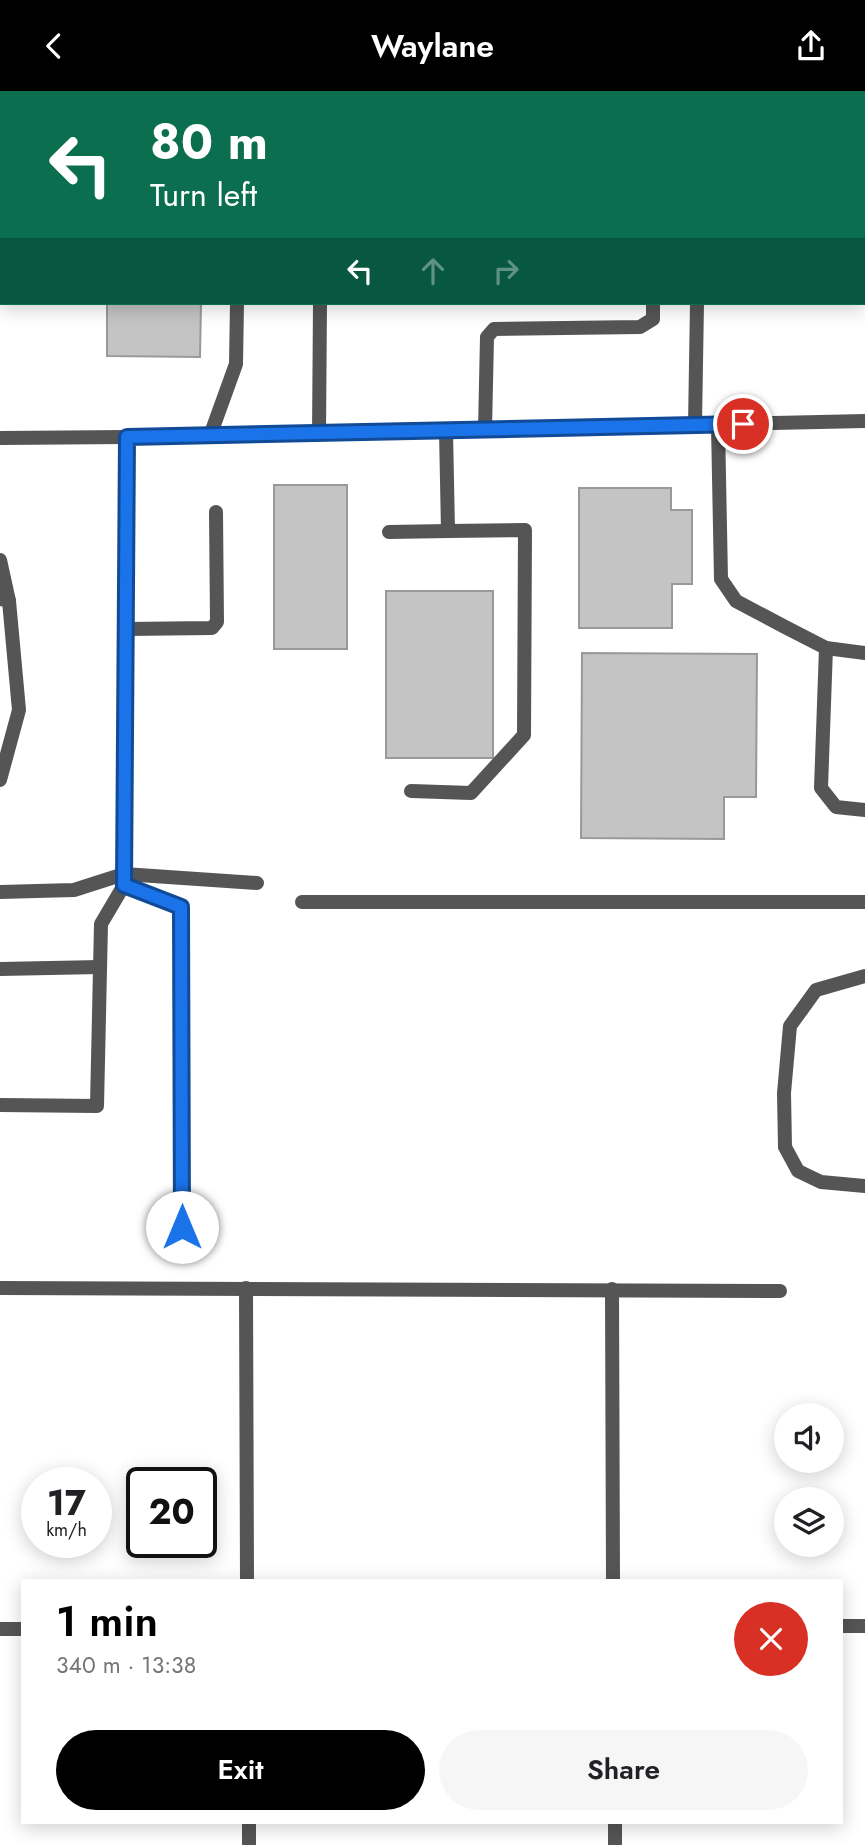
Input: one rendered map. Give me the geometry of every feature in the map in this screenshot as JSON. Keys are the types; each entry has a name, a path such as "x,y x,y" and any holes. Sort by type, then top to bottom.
{"street":[{"path":"210,436 236,364 237,305"},
{"path":"318,434 320,305"},
{"path":"485,430 487,337 494,329 640,327 653,319 653,305"},
{"path":"695,425 697,305"},
{"path":"0,438 318,434 865,421"},
{"path":"718,425 721,579 736,601 826,648 865,653"},
{"path":"446,431 448,531"},
{"path":"0,1105 97,1106 102,924 124,879 127,437"},
{"path":"126,629 212,628 218,622 216,512"},
{"path":"389,532 525,530 524,735 471,793 411,791"},
{"path":"0,560 19,710 0,780"},
{"path":"826,648 821,788 836,807 865,810"},
{"path":"124,879 181,907 182,1227"},
{"path":"0,892 75,890 124,879 257,883"},
{"path":"302,902 865,902"},
{"path":"0,969 100,967"},
{"path":"865,976 816,990 790,1026 784,1093 785,1147 798,1171 821,1182 865,1186"},
{"path":"0,1288 780,1291"},
{"path":"246,1288 247,1579"},
{"path":"611,1289 613,1579"},
{"path":"843,1626 865,1626"},
{"path":"0,1629 21,1629"},
{"path":"249,1824 249,1845"},
{"path":"615,1824 615,1845"}],"building":[{"path":"107,305 201,305 200,357 107,356"},
{"path":"274,485 347,485 347,649 274,649"},
{"path":"579,488 671,488 671,510 692,510 692,584 672,584 672,628 579,628"},
{"path":"386,591 493,591 493,758 386,758"},
{"path":"582,653 757,654 756,797 724,797 724,839 581,838"}],"route":[{"path":"182,1227 181,907 124,885 127,437 743,424"}]}
